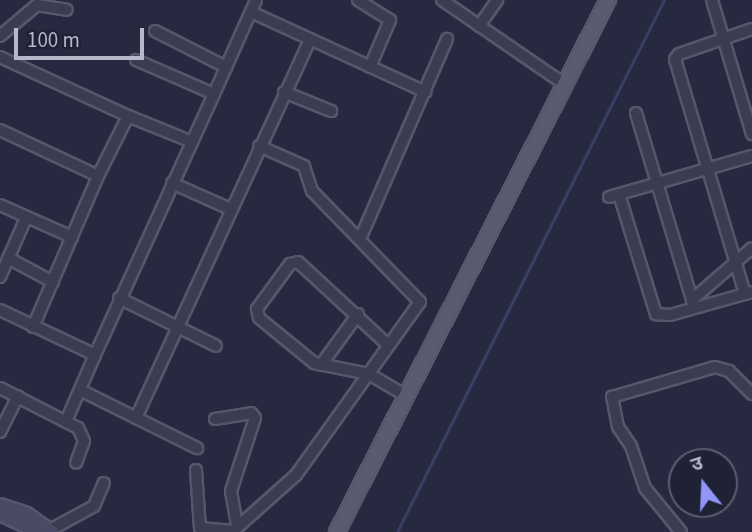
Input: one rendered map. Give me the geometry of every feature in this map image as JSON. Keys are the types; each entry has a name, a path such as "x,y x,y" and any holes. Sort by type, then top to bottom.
{"main road":[{"path":"337,532 608,0"},
{"path":"0,505 27,514 47,531"},
{"path":"0,514 47,531"}],"street":[{"path":"358,0 390,20 370,67"},
{"path":"442,0 564,84"},
{"path":"479,26 497,0"},
{"path":"712,0 752,134"},
{"path":"67,419 252,4 310,40 426,92"},
{"path":"0,36 37,5 67,10"},
{"path":"752,29 724,37 675,59 708,169 735,264 748,293 693,305 660,316 654,311 614,196 658,183 708,169 752,156"},
{"path":"155,31 226,66"},
{"path":"361,237 447,39"},
{"path":"136,418 310,40"},
{"path":"0,57 128,116 192,142"},
{"path":"136,60 214,94"},
{"path":"284,92 331,111"},
{"path":"636,113 693,305"},
{"path":"33,327 98,176 128,116"},
{"path":"0,130 98,176"},
{"path":"196,470 200,528 234,530 296,475 420,302 361,237 312,191 304,166 259,146"},
{"path":"172,183 230,209"},
{"path":"0,205 72,237"},
{"path":"0,277 26,218"},
{"path":"693,305 752,248"},
{"path":"8,258 52,282"},
{"path":"388,345 358,314 295,261 259,304 259,318 321,365 369,374 408,397"},
{"path":"119,298 216,346"},
{"path":"0,310 94,355"},
{"path":"321,365 358,314"},
{"path":"681,532 645,488 631,446 618,427 612,397 715,367 729,372 752,394"},
{"path":"0,388 67,419 83,436 76,463"},
{"path":"80,390 197,448"},
{"path":"0,432 18,396"},
{"path":"215,419 251,413 255,418 231,491 234,530"},
{"path":"47,531 94,506 104,483"}],"waterway":[{"path":"397,532 664,0"}]}
